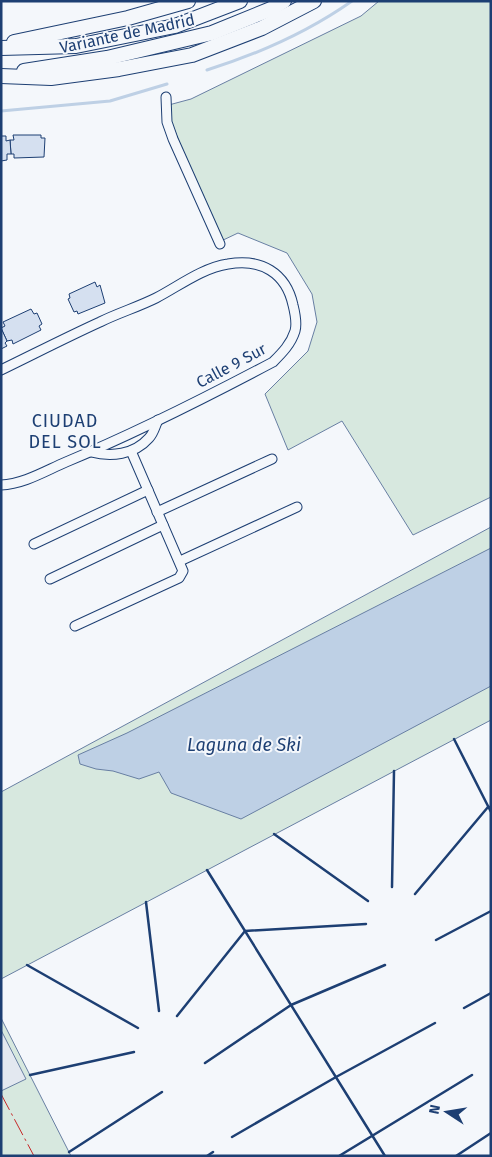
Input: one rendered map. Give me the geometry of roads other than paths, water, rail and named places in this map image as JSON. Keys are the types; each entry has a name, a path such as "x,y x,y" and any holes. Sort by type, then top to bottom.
{"main road":[{"path":"1,44 128,18 188,1"},
{"name":"Variante de Madrid","path":"1,48 76,46 175,26 240,1"},
{"name":"Variante de Madrid","path":"1,75 107,58 212,32 271,9 284,1"},
{"path":"1,75 51,78 119,69 192,54 262,28 314,1"}],"street":[{"path":"166,97 167,122 173,139 220,244"},
{"name":"Calle 9 Sur","path":"1,370 101,321 154,298 204,272 228,264 248,263 266,267 280,277 290,292 295,313 295,331 285,350 273,362 91,452 25,480 1,485"},
{"path":"91,452 112,455 131,451 149,439 158,420"},
{"path":"75,626 179,578 183,571 131,451"},
{"path":"157,512 272,459"},
{"path":"34,544 148,490"},
{"path":"180,561 297,508"},
{"path":"50,579 163,525"}],"water":[{"name":"Laguna de Ski","path":"491,548 491,686 241,819 171,793 159,772 139,779 80,764 78,755 127,733"}],"waterway":[{"path":"207,70 245,57 282,41 318,23 352,1"},
{"path":"1,111 110,101 167,84"}],"district":[{"name":"CIUDAD DEL SOL","path":"65,431"}]}
